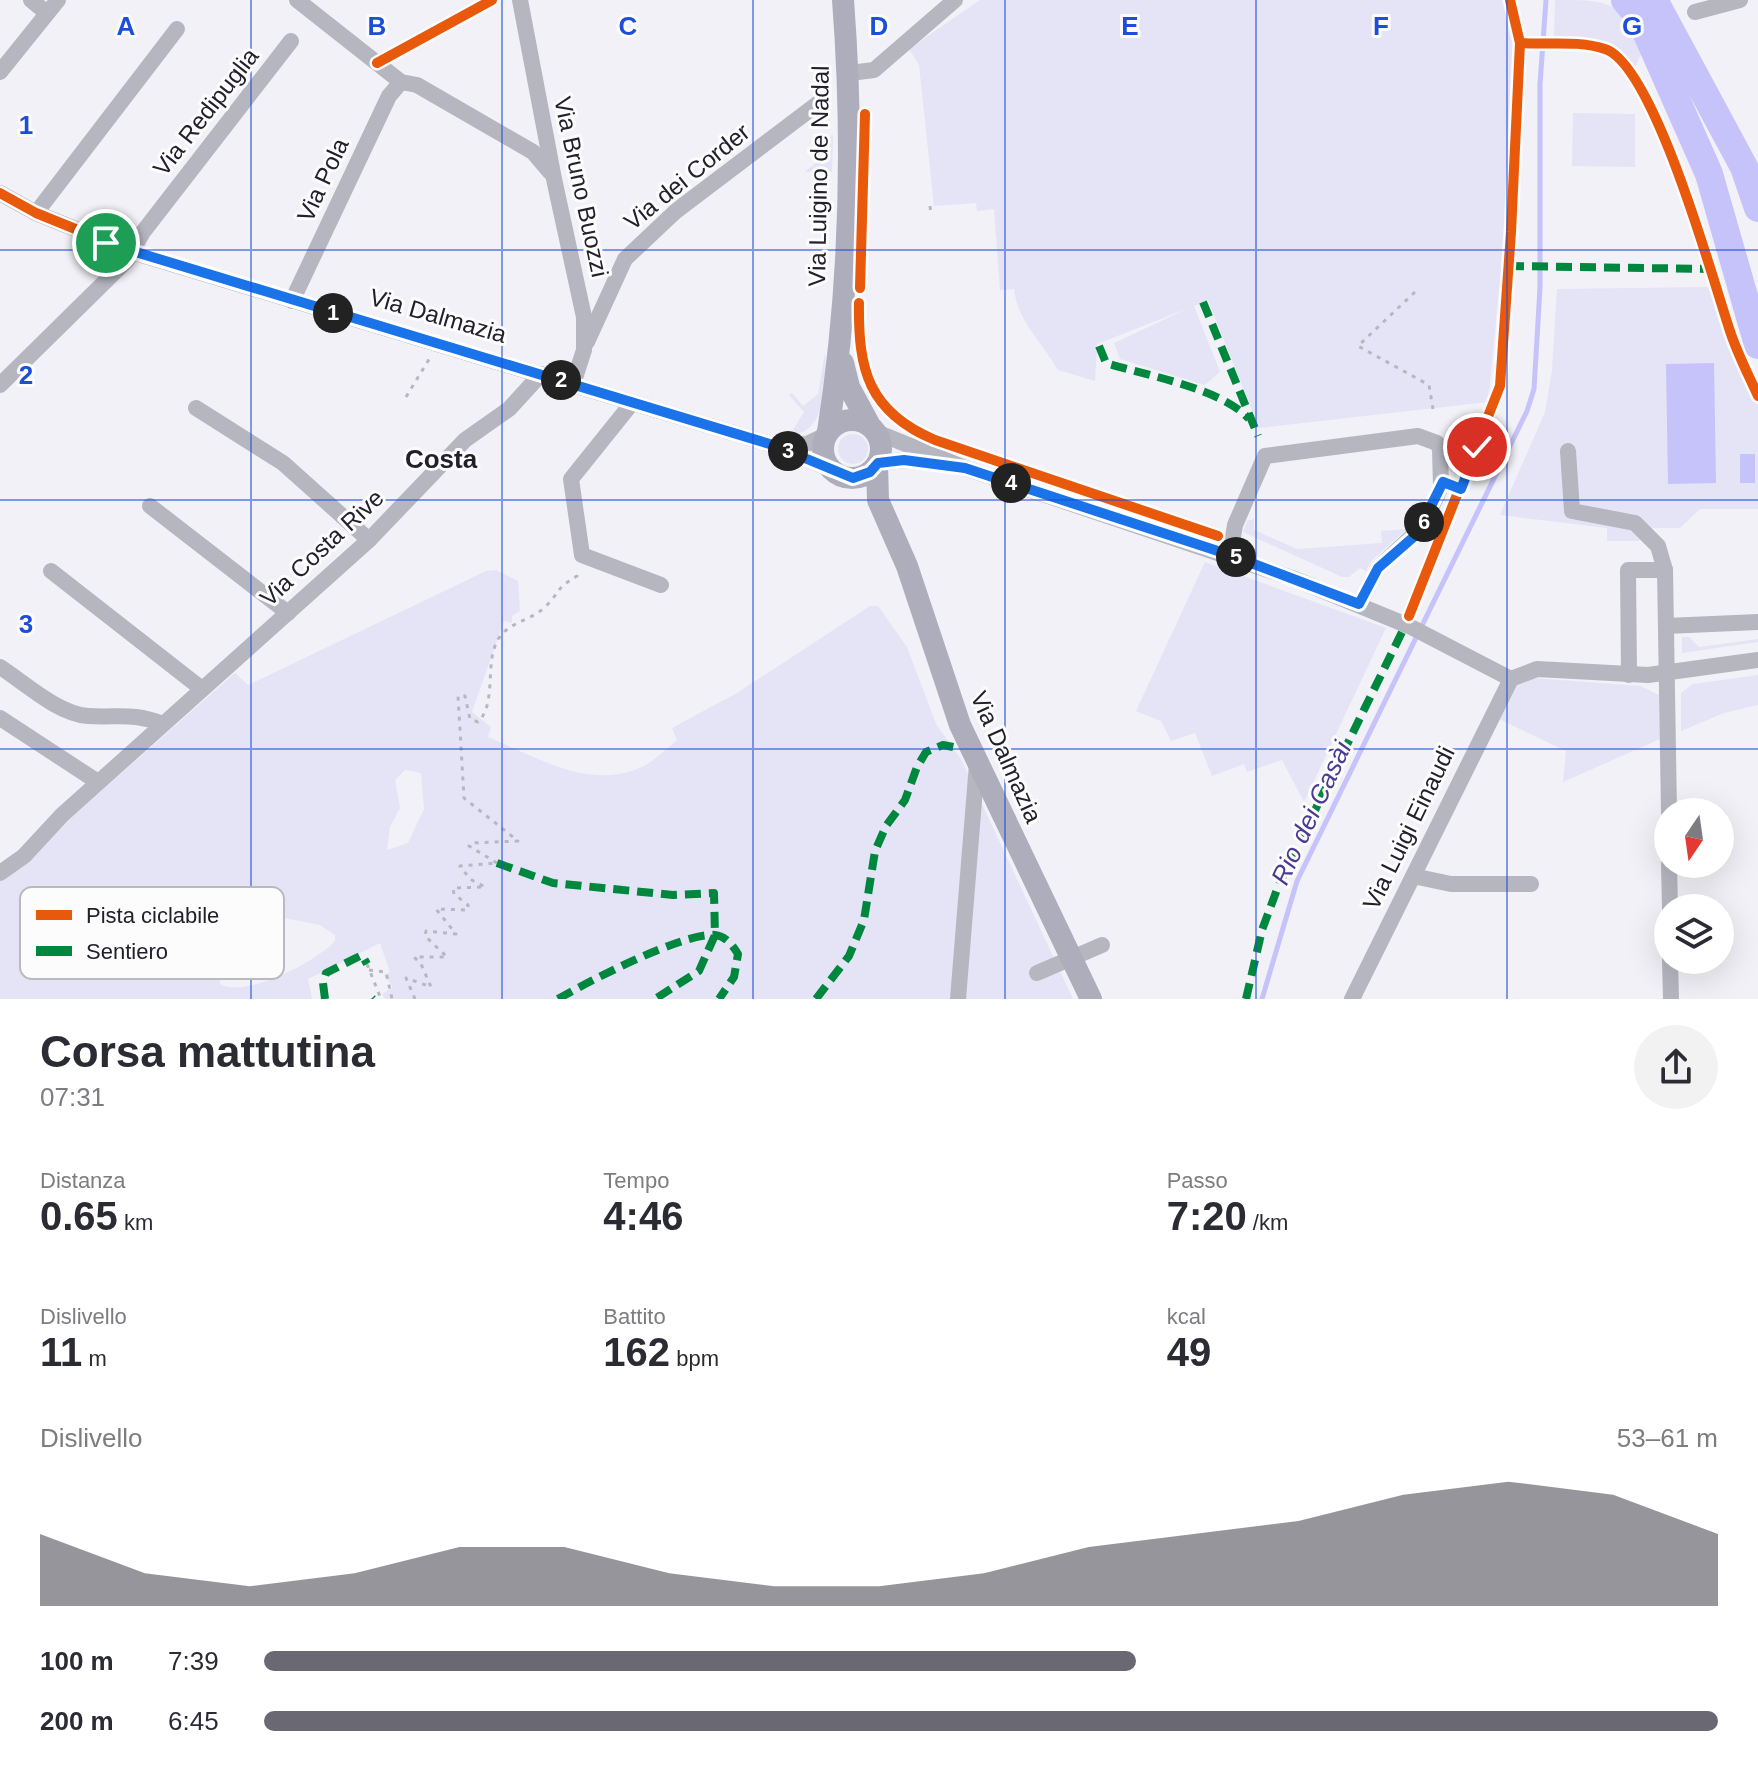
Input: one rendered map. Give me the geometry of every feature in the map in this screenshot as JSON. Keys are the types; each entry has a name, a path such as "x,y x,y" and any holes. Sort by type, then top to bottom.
{"main road":[{"name":"Via Luigino de Nadal","path":"827,433 840,352 850,73 843,0"},
{"name":"Via Luigino de Nadal","path":"840,352 849,387 872,428"},
{"path":"852,419 872,428 882,447 878,464 870,472 853,478 834,472 823,453 827,433 842,421 852,419"},
{"name":"Via Dalmazia","path":"878,464 878,500 977,762 1091,999"},
{"name":"Via Dalmazia","path":"834,472 891,530"}],"street":[{"path":"0,72 52,7 31,0"},
{"path":"297,0 401,82 417,85 539,156 554,179"},
{"name":"Via Bruno Buozzi","path":"520,0 585,327 584,350 573,384"},
{"path":"850,73 874,70 955,0"},
{"path":"1695,12 1740,0"},
{"path":"36,213 177,29"},
{"name":"Via Redipuglia","path":"0,385 132,252 143,232 291,41"},
{"name":"Via Pola","path":"292,301 389,96 401,82"},
{"name":"Via dei Corder","path":"584,350 625,259 676,211 820,102"},
{"path":"508,137 521,139 533,134 541,115"},
{"name":"Via Dalmazia","path":"0,193 36,213 132,252 776,446 834,472"},
{"path":"579,293 599,298 612,283"},
{"name":"Via Costa Rive","path":"0,873 24,856 98,782 369,540 465,440 509,409 541,374"},
{"path":"632,403 571,479 582,555 661,585"},
{"path":"196,408 283,463 369,540"},
{"path":"872,428 965,468 1230,555 1359,604 1511,679 1537,669 1629,675 1667,673 1758,660"},
{"name":"Via Dalmazia","path":"776,446 807,444 827,433"},
{"path":"1230,555 1235,525 1265,456 1418,436 1430,439 1440,449 1443,475 1439,494 1417,534 1378,568 1359,604"},
{"path":"1568,451 1572,511 1635,523 1658,546 1665,570 1669,798"},
{"path":"878,464 916,460 965,468"},
{"path":"150,506 288,613"},
{"path":"1629,675 1628,570 1665,570"},
{"path":"51,571 202,689"},
{"path":"1666,626 1758,622"},
{"path":"0,667 63,708 87,716 118,713 142,716 163,724"},
{"name":"Via Luigi Einaudi","path":"1352,999 1511,679"},
{"path":"0,718 98,782"},
{"path":"958,999 977,762"},
{"path":"1413,876 1451,884 1531,884"},
{"path":"1037,973 1102,945"},
{"path":"1670,974 1671,999"}],"path":[{"path":"930,206 931,214"},
{"path":"1415,292 1358,346 1429,385 1433,409"},
{"path":"406,397 427,363"},
{"path":"415,999 406,978 424,988 431,987 421,964 414,957 447,957 425,936 426,931 456,934 436,909 468,910 468,905 454,894 453,888 485,887 470,879 460,866 497,863 469,846 471,843 518,841 464,798 458,696 465,696 470,719 478,722 485,712 494,649 502,630 545,606 557,588 577,576 582,555"},
{"path":"367,964 381,999"},
{"path":"369,970 386,972 392,999"}],"shaded area":[{"path":"980,0 1503,0 1514,44 1514,61 1505,231 1488,402 1259,428 1208,300 1194,306 1220,372 1205,385 1120,359 1114,343 1189,308 1097,344 1095,381 1058,370 1025,322 1014,289 1000,290 994,209 977,211 976,203 934,206 919,65 909,49"},
{"path":"1555,0 1601,3 1620,13 1641,54 1635,68 1608,45 1554,38"},
{"path":"1573,113 1635,114 1635,167 1572,166"},
{"path":"833,135 832,172 805,172 832,149 825,138"},
{"path":"1711,287 1717,294 1724,327 1758,405 1758,509 1700,509 1680,528 1652,528 1639,541 1607,541 1607,528 1500,515 1545,412 1552,370 1557,289"},
{"path":"825,352 825,390 818,416 811,426 790,435 804,412 789,395 792,393 803,406 818,394"},
{"path":"1714,363 1716,483 1668,484 1666,364"},
{"path":"853,434 864,438 868,449 864,460 853,464 842,460 838,449 842,438"},
{"path":"1740,454 1755,454 1755,483 1740,483"},
{"path":"1254,519 1254,530 1297,549 1382,543 1381,531 1407,529 1371,561 1366,571 1360,568 1349,577 1342,577 1243,532 1247,521"},
{"path":"1205,562 1386,628 1304,802 1282,760 1247,772 1244,764 1212,776 1195,733 1171,741 1161,721 1136,711"},
{"path":"496,570 518,581 520,611 512,616 512,623 504,621 472,712 491,727 488,737 544,762 583,773 622,773 642,767 677,740 672,728 737,693 870,606 878,606 907,647 936,724 961,759 1073,999 385,999 382,994 393,987 384,975 390,972 380,943 308,979 312,999 0,999 0,880 235,673 248,685 486,571","holes":["405,770 421,773 424,809 408,843 387,850 390,827 400,808 395,780"]},
{"path":"1682,637 1689,637 1699,647 1758,639 1758,642 1682,653"},
{"path":"1758,675 1758,705 1724,713 1681,731 1681,693 1693,684"},
{"path":"1533,678 1641,686 1659,695 1660,739 1563,782 1566,751 1499,719 1515,687"}],"waterway":[{"name":"Rio dei Casài","path":"1262,999 1297,881 1527,411 1534,389 1540,288 1540,84 1546,0"},
{"path":"1625,0 1640,18 1709,174 1758,345"},
{"path":"1654,0 1744,167 1758,208"}],"marked path":[{"path":"1508,266 1711,269"},
{"path":"1203,302 1258,436"},
{"path":"1099,346 1106,363 1203,391 1237,408 1249,419"},
{"path":"1246,999 1262,930 1279,884 1402,632"},
{"path":"816,999 849,956 864,920 875,851 886,826 905,800 917,767 926,752 943,745 958,748"},
{"path":"497,863 553,883 673,895 714,893 715,935 699,971 655,999"},
{"path":"558,999 659,949 681,941 715,935 726,939 738,954 734,977 719,999"},
{"path":"325,999 323,983 326,973 362,955 367,964"}],"cycle path":[{"path":"377,63 492,0"},
{"path":"1409,616 1500,386 1520,43 1510,0"},
{"path":"1520,43 1595,46 1605,49 1624,63 1643,92 1679,175 1732,337 1758,396"},
{"path":"860,288 865,114"},
{"path":"0,193 36,213 132,252 773,445 832,470"},
{"path":"859,303 861,348 872,386 881,402 912,429 935,440 1218,536"}],"district":[{"name":"Costa","path":"441,459"}],"route":[{"path":"106,243 773,445 844,477 862,476 878,463 904,460 965,468 1230,555 1359,604 1378,568 1412,540 1422,527 1443,482 1461,489 1477,447"}]}
